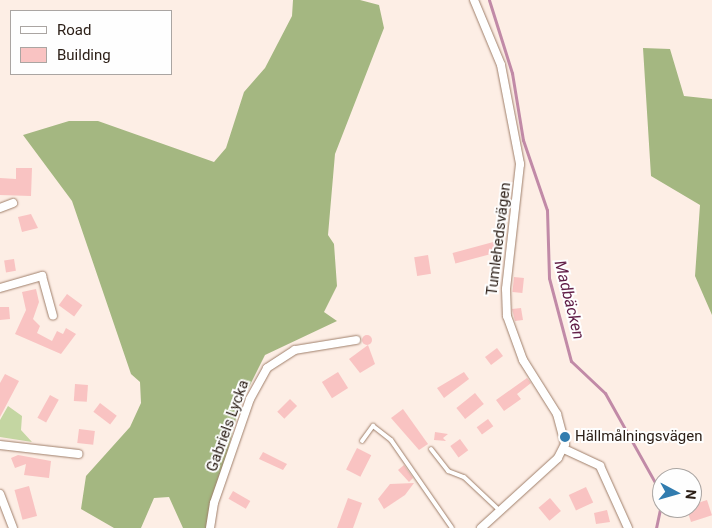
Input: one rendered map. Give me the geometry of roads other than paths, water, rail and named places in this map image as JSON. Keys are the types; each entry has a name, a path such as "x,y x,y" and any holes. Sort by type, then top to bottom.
{"street":[{"name":"Tumlehedsvägen","path":"474,0 501,65 520,164 506,289 507,316 522,360 562,428 564,449"},
{"path":"0,208 13,203"},
{"path":"0,288 42,276 53,316"},
{"name":"Gabriels Lycka","path":"210,528 214,502 250,399 263,373 295,350 356,340"},
{"path":"0,445 78,454"},
{"path":"481,528 564,449 600,466 628,528"},
{"path":"0,494 2,510 14,528"}],"lane":[{"path":"362,441 373,426 391,440 452,528"},
{"path":"430,449 448,471 464,477 499,510"}],"waterway":[{"name":"Madbäcken","path":"489,0 512,73 523,140 547,210 549,278 571,361 605,393 652,477"},
{"name":"Madbäcken","path":"656,528 658,518"}],"place":[{"name":"Hällmålningsvägen","path":"565,437"}]}
